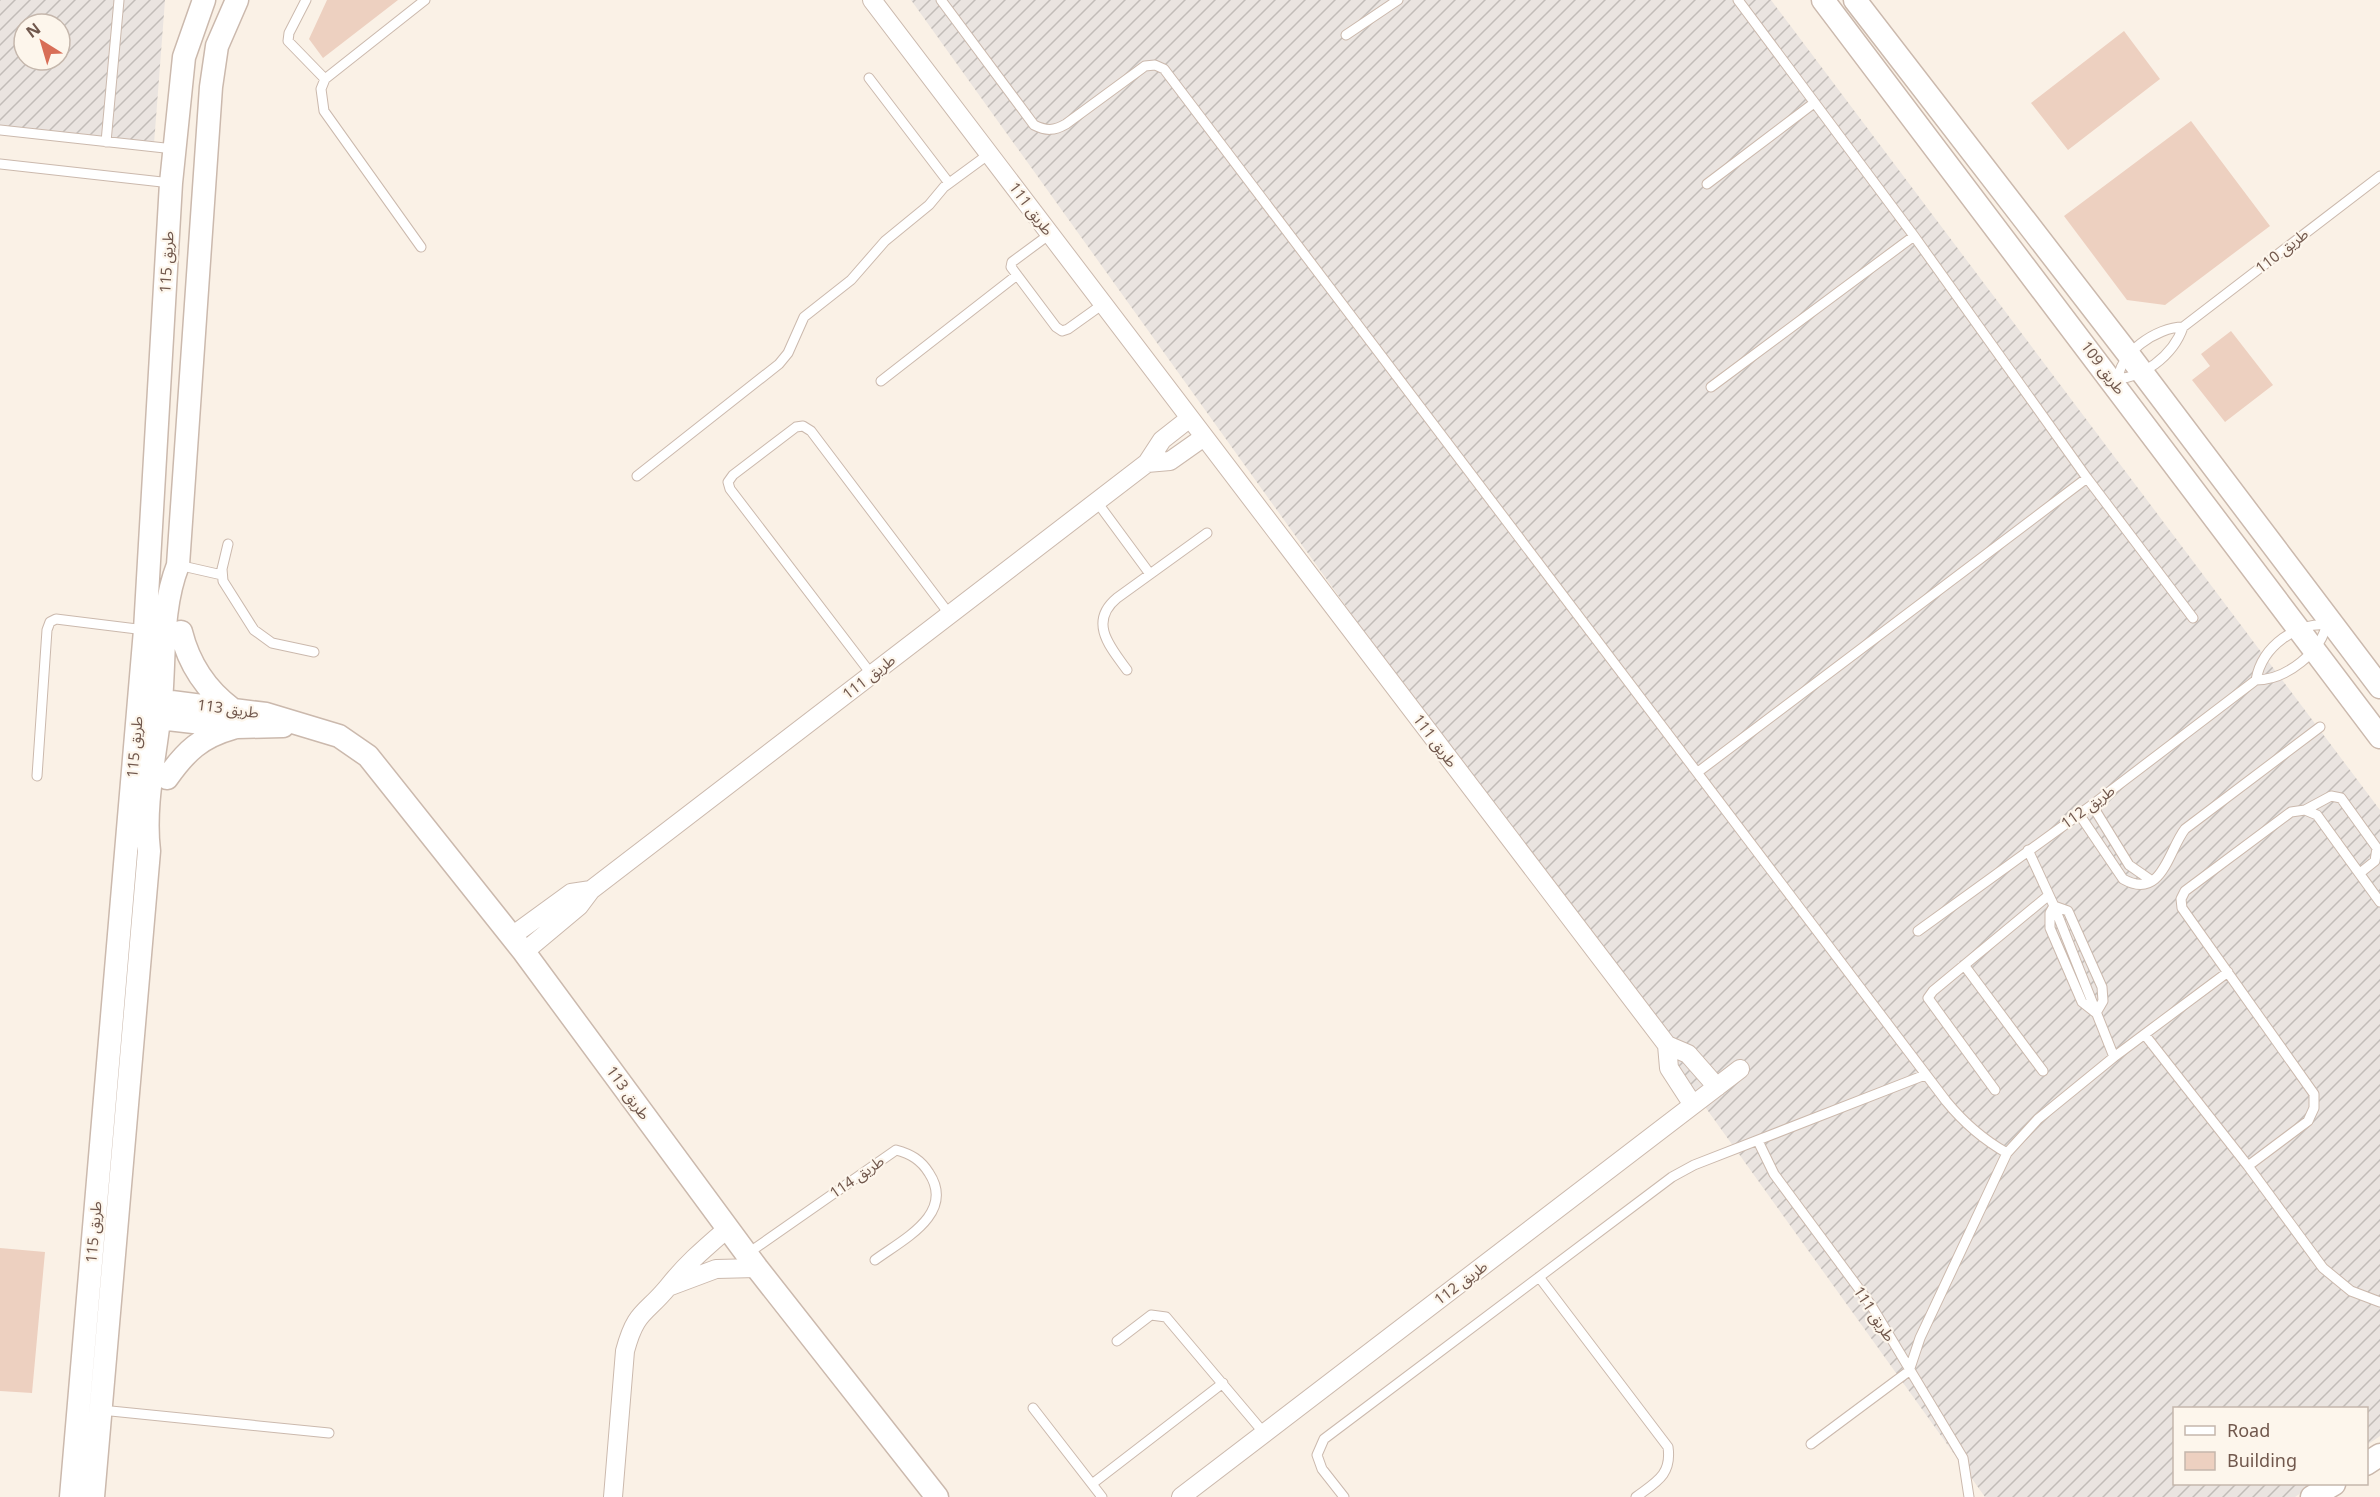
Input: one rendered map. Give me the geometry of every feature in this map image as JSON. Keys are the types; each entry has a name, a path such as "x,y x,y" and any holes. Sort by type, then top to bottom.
{"street":[{"name":"طريق 115","path":"149,851 162,825 167,778 162,707 145,630 171,183 184,57 204,0"},
{"name":"طريق 115","path":"71,1497 162,707 168,591 178,565 211,87 217,46 237,0"},
{"name":"طريق 111","path":"872,0 1666,1045 1669,1068 1693,1105"},
{"name":"طريق 109","path":"1823,0 2116,381 2204,503 2380,737"},
{"name":"طريق 109","path":"1855,0 2228,485 2380,687"},
{"name":"طريق 111","path":"518,944 579,906 591,890 1147,463 1158,445 1190,418"},
{"name":"طريق 111","path":"1147,463 1170,460 1204,437"},
{"path":"2204,503 2228,485"},
{"name":"طريق 115","path":"93,1497 149,851 148,816 162,707 181,632 183,584 178,565"},
{"path":"167,778 190,748 235,718 195,670 181,632"},
{"name":"طريق 113","path":"162,707 235,718 274,728 294,724 339,736 369,756 518,944 752,1261 937,1497"},
{"name":"طريق 111","path":"1666,1045 1688,1054 1717,1087"},
{"name":"طريق 112","path":"1181,1497 1740,1069"},
{"path":"613,1497 625,1351 631,1328 642,1311 668,1287 680,1269 728,1228"},
{"path":"668,1287 716,1269 752,1261"},
{"path":"2312,1497 2332,1485"}],"lane":[{"path":"106,142 119,0"},
{"path":"306,0 289,33 288,41 325,79"},
{"path":"421,247 324,111 321,89 325,79 425,0"},
{"path":"941,0 1034,125 1044,130 1056,130 1066,124 1145,66 1155,65 1164,69 1523,546 1698,772 1926,1075 1963,1122 1984,1140 2007,1153"},
{"path":"1346,35 1398,0"},
{"path":"1738,0 1914,236 2087,478 2193,618"},
{"path":"869,78 949,183"},
{"path":"1707,184 1814,104"},
{"path":"0,130 175,149"},
{"path":"637,476 779,364 788,353 804,317 851,280 885,241 929,205 949,183 989,154"},
{"path":"0,164 171,183"},
{"name":"طريق 110","path":"2116,381 2123,362 2135,364 2171,349 2183,327 2380,176"},
{"path":"1050,234 1012,262 1011,267 1017,275 1062,331 1068,330 1103,304"},
{"path":"1711,387 1914,236"},
{"path":"881,381 1017,275"},
{"name":"طريق 110","path":"2116,381 2135,364 2160,331 2183,327"},
{"path":"872,675 730,489 728,482 734,475 796,426 803,426 811,431 950,615"},
{"path":"1698,772 2087,478"},
{"path":"1097,502 1150,574"},
{"path":"1126,670 1107,642 1102,626 1110,604 1207,533"},
{"path":"228,544 222,575 228,593 259,635 272,643 314,652"},
{"path":"178,565 222,575"},
{"path":"37,776 47,630 50,622 56,619 145,630"},
{"path":"2298,627 2330,622"},
{"name":"طريق 112","path":"1918,931 2079,814 2256,680 2282,674 2315,649 2330,622"},
{"name":"طريق 112","path":"2256,680 2258,670 2269,651 2298,627"},
{"path":"2079,814 2123,879 2132,884 2143,885 2162,873 2177,840 2185,829 2320,727"},
{"path":"2248,1166 2308,1121 2314,1108 2314,1094 2182,908 2181,899 2184,891 2291,812 2305,810 2331,796 2341,798 2377,848 2376,861 2360,873"},
{"path":"2092,804 2129,865 2152,881"},
{"path":"2305,810 2317,815 2380,902"},
{"path":"2028,850 2054,906 2068,912 2102,987 2103,1001 2096,1013"},
{"path":"1995,1090 1929,1003 1930,994 2049,895"},
{"path":"2054,906 2050,913 2050,928 2082,1002 2096,1013 2114,1057"},
{"path":"1964,965 2043,1071"},
{"path":"1811,1444 1909,1371 1920,1338 2007,1153 2038,1119 2114,1057 2228,972"},
{"path":"2145,1035 2248,1166 2323,1269 2351,1291 2380,1302"},
{"path":"1344,1497 1322,1469 1317,1455 1324,1439 1672,1177 1694,1165 1926,1075"},
{"name":"طريق 111","path":"1758,1141 1774,1174 1871,1305 1963,1458 1969,1497"},
{"name":"طريق 114","path":"752,1261 896,1150 910,1154 924,1165 938,1194 936,1207 926,1222 875,1260"},
{"path":"1539,1277 1668,1447 1670,1462 1662,1477 1636,1497"},
{"path":"1117,1341 1147,1318 1161,1315 1170,1320 1264,1433"},
{"path":"1092,1484 1223,1383"},
{"path":"1033,1408 1102,1497"},
{"path":"101,1410 329,1433"}],"shaded area":[{"path":"0,0 165,0 154,144 0,134"},
{"path":"911,0 1771,0 2380,810 2380,1436 2368,1444 2368,1407 2173,1407 2173,1485 2313,1485 2295,1497 1985,1497"}],"building":[{"path":"327,0 398,0 323,58 309,39"},
{"path":"2124,31 2160,79 2068,150 2031,103"},
{"path":"2191,121 2270,226 2165,305 2127,300 2064,216"},
{"path":"2231,331 2273,385 2225,422 2192,380 2210,366 2201,354"},
{"path":"0,1248 45,1252 32,1393 0,1391"}]}
